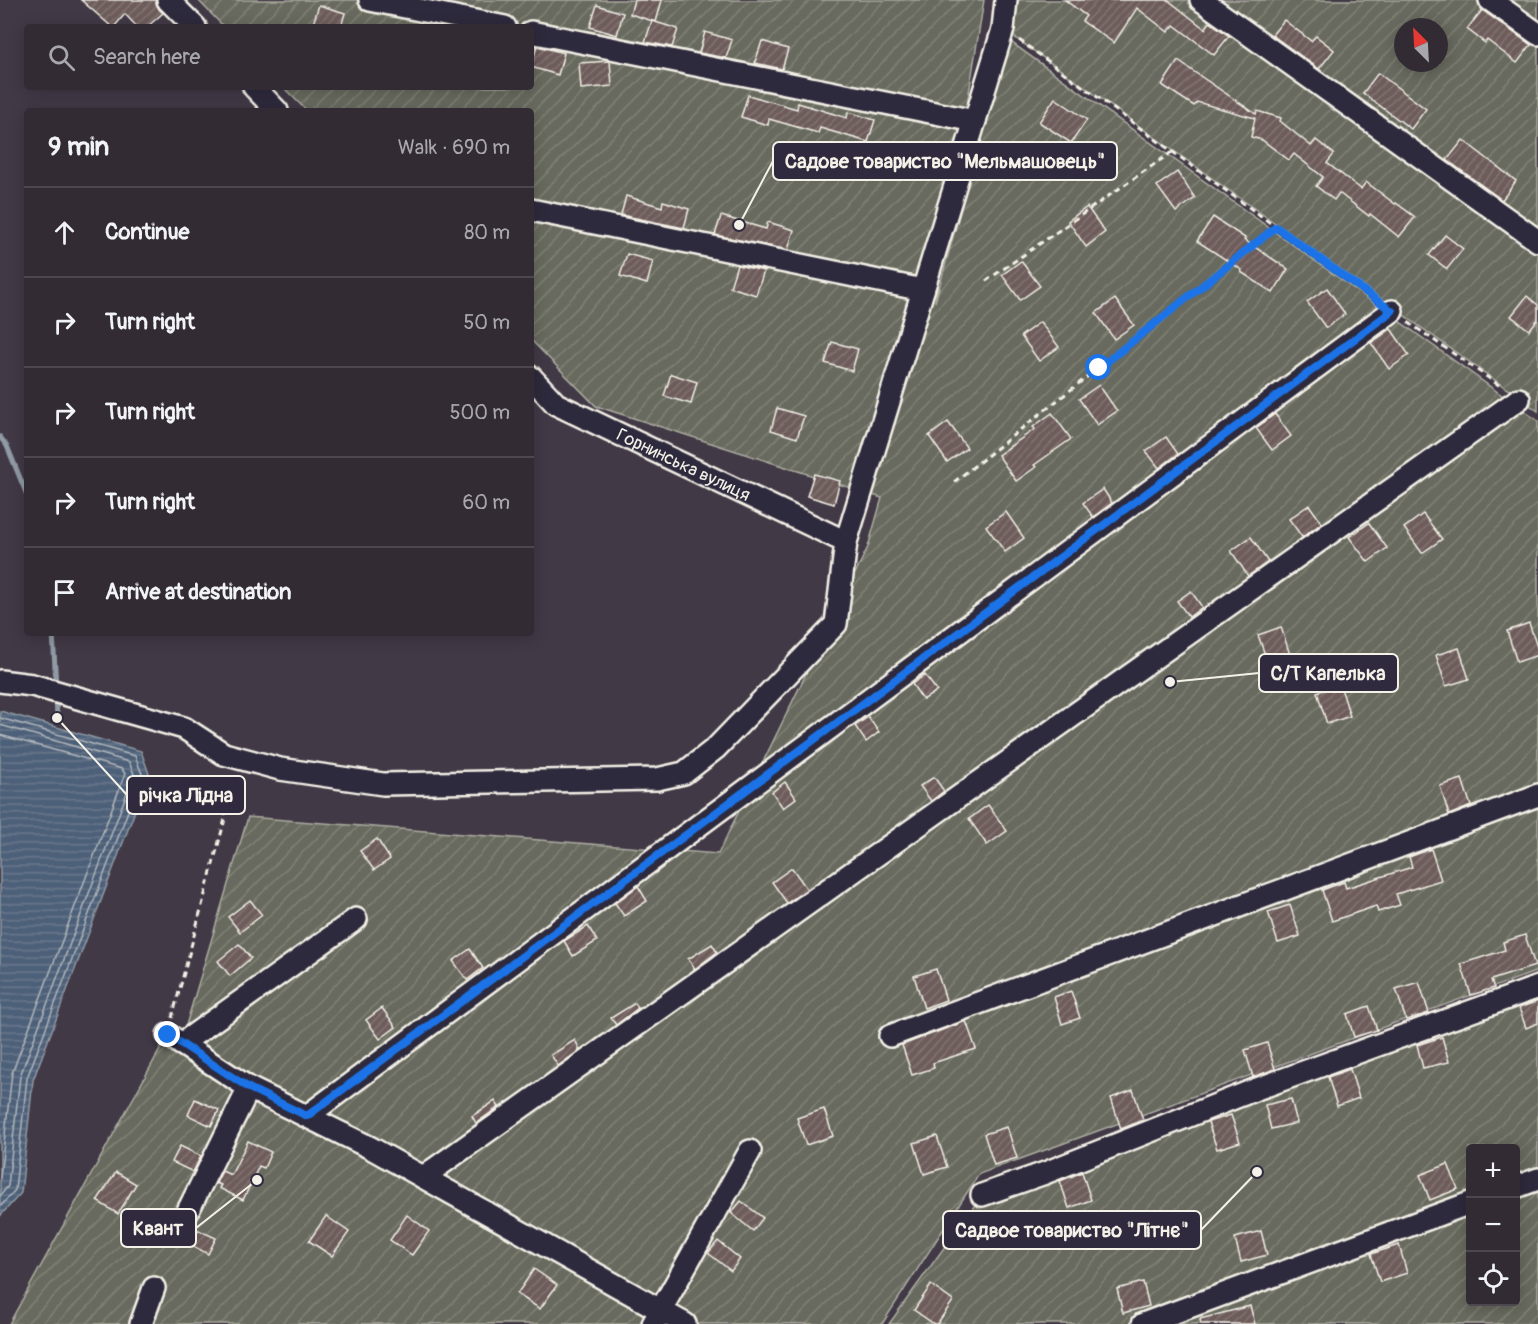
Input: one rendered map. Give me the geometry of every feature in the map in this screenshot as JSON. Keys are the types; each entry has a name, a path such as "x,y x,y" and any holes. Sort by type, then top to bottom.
{"street":[{"path":"168,0 192,24"},
{"path":"370,0 490,24"},
{"path":"0,681 32,685 184,728 224,754 280,769 383,784 657,779 684,773 717,748 836,624 846,542 1003,29 1006,0"},
{"path":"1201,0 1538,241"},
{"path":"1490,0 1538,34"},
{"path":"534,33 975,121"},
{"path":"257,90 274,108"},
{"path":"534,211 923,290"},
{"path":"307,1116 1392,311"},
{"name":"Горнинська вулиця","path":"534,380 556,404 846,542"},
{"path":"423,1177 1519,399"},
{"path":"890,1036 1538,795"},
{"path":"357,920 174,1039 249,1088 371,1148 423,1177 657,1317 685,1324"},
{"path":"982,1195 1045,1173 1254,1090 1538,987"},
{"path":"178,1231 249,1088"},
{"path":"657,1317 750,1151"},
{"path":"1520,1185 1538,1179"},
{"path":"1143,1324 1466,1204"},
{"path":"141,1324 154,1288"}],"path":[{"path":"1003,29 1392,311 1519,399"},
{"path":"986,281 1173,152"},
{"path":"954,482 1276,227"},
{"path":"174,1039 225,819 224,754"}],"shaded area":[{"path":"198,0 984,0 935,302 1008,40 1538,421 1538,971 979,1174 882,1324 9,1324 168,1035 181,1042 248,817 718,854 868,547 882,498 596,406 534,343 534,108 304,108 286,90 534,90 534,24 221,24"},
{"path":"1008,0 1538,0 1538,411 1003,29"},
{"path":"1538,986 1538,1324 889,1324 982,1195"}],"water":[{"path":"0,711 141,751 149,774 33,1080 21,1193 0,1216"}],"building":[{"path":"81,0 155,0 163,13 150,24 134,24 125,14 117,24 109,24"},
{"path":"634,0 662,0 656,22 630,14"},
{"path":"1065,0 1168,0 1205,29 1210,22 1229,36 1214,55 1174,25 1168,32 1137,8 1114,43 1082,21 1086,16"},
{"path":"319,5 345,13 342,24 313,24"},
{"path":"597,5 623,13 617,35 590,27"},
{"path":"1482,10 1531,45 1517,63 1487,40 1485,43 1467,29"},
{"path":"1284,20 1311,41 1316,36 1334,50 1319,69 1272,35"},
{"path":"652,21 678,29 672,47 645,42"},
{"path":"705,32 732,40 726,58 699,53"},
{"path":"762,41 788,49 782,69 755,63"},
{"path":"537,46 564,53 558,75 534,68"},
{"path":"610,61 612,86 581,89 579,63"},
{"path":"1178,61 1256,114 1257,111 1281,118 1280,121 1311,146 1316,140 1334,154 1327,163 1361,189 1366,182 1415,217 1399,237 1339,193 1334,200 1316,186 1323,177 1294,154 1289,160 1262,140 1251,137 1255,118 1197,102 1194,106 1162,85"},
{"path":"1378,73 1426,109 1411,129 1363,93"},
{"path":"748,95 797,109 798,103 847,118 848,112 875,120 868,142 820,128 818,133 769,119 768,125 741,117"},
{"path":"1055,98 1087,120 1071,143 1039,122"},
{"path":"1463,140 1516,181 1502,200 1447,160"},
{"path":"1177,172 1195,198 1176,212 1157,186"},
{"path":"626,196 662,207 663,201 689,209 684,228 621,215"},
{"path":"1087,207 1105,232 1086,247 1068,221"},
{"path":"721,216 766,229 768,222 794,230 788,250 715,235"},
{"path":"1213,217 1288,269 1273,293 1197,241"},
{"path":"1445,235 1463,249 1447,269 1429,255"},
{"path":"627,254 653,261 647,284 620,276"},
{"path":"1021,261 1040,286 1020,300 1002,275"},
{"path":"737,265 764,271 756,295 730,287"},
{"path":"1327,288 1345,314 1326,328 1307,302"},
{"path":"1527,296 1538,305 1538,319 1529,330 1511,316"},
{"path":"1115,299 1134,325 1114,339 1096,313"},
{"path":"1040,322 1059,347 1039,361 1021,336"},
{"path":"1391,329 1409,355 1389,369 1371,343"},
{"path":"832,342 858,349 852,371 825,363"},
{"path":"671,374 697,382 691,404 664,396"},
{"path":"1099,385 1117,411 1097,425 1079,399"},
{"path":"777,408 804,416 797,438 771,430"},
{"path":"1052,413 1071,439 1016,481 998,455 1035,429 1033,427"},
{"path":"1275,414 1291,436 1272,450 1256,428"},
{"path":"948,422 967,448 947,462 929,436"},
{"path":"1166,437 1178,454 1159,468 1146,451"},
{"path":"814,474 840,481 834,504 807,496"},
{"path":"1103,489 1112,503 1093,517 1083,503"},
{"path":"1309,505 1322,523 1302,537 1289,519"},
{"path":"1006,512 1024,538 1005,552 986,526"},
{"path":"1423,514 1442,539 1422,553 1404,528"},
{"path":"1369,523 1387,548 1368,562 1349,537"},
{"path":"1251,537 1268,562 1248,576 1231,551"},
{"path":"1191,591 1202,607 1189,617 1177,601"},
{"path":"1529,623 1538,655 1517,662 1507,631"},
{"path":"1281,627 1291,658 1269,666 1258,635"},
{"path":"1459,648 1469,679 1446,686 1436,655"},
{"path":"925,675 937,691 923,700 912,684"},
{"path":"1340,685 1350,716 1327,724 1317,692"},
{"path":"868,717 879,732 866,742 855,726"},
{"path":"934,777 944,791 931,801 920,786"},
{"path":"1462,779 1471,806 1449,815 1440,786"},
{"path":"785,782 796,798 783,808 772,792"},
{"path":"988,805 1007,831 987,845 969,819"},
{"path":"377,839 390,859 374,870 360,851"},
{"path":"1431,849 1441,880 1396,894 1400,905 1378,912 1376,906 1332,921 1322,890 1344,882 1346,888 1412,867 1409,857"},
{"path":"792,868 807,889 787,903 772,882"},
{"path":"638,886 647,901 624,916 615,903"},
{"path":"250,900 262,915 240,932 228,917"},
{"path":"1290,905 1300,936 1278,943 1268,912"},
{"path":"588,926 597,941 573,956 564,941"},
{"path":"1525,935 1535,966 1491,980 1494,988 1471,995 1461,964 1505,950 1503,942"},
{"path":"239,944 251,958 230,976 218,961"},
{"path":"712,944 717,952 695,969 688,959"},
{"path":"470,949 483,968 467,980 453,961"},
{"path":"936,969 946,1000 924,1008 914,976"},
{"path":"1419,982 1429,1013 1406,1020 1396,989"},
{"path":"1071,991 1080,1018 1062,1024 1054,997"},
{"path":"1538,1001 1538,1023 1526,1028 1519,1008"},
{"path":"635,1003 638,1008 616,1025 611,1018"},
{"path":"1369,1006 1377,1030 1354,1037 1347,1014"},
{"path":"382,1008 396,1027 380,1039 366,1020"},
{"path":"966,1021 976,1049 933,1063 934,1068 912,1075 902,1045"},
{"path":"1442,1037 1449,1062 1423,1068 1417,1045"},
{"path":"575,1040 580,1050 558,1066 551,1055"},
{"path":"1267,1043 1275,1069 1253,1077 1245,1050"},
{"path":"1350,1069 1359,1098 1337,1106 1328,1077"},
{"path":"1133,1090 1143,1120 1121,1129 1111,1098"},
{"path":"195,1099 219,1110 211,1126 188,1115"},
{"path":"1291,1099 1297,1123 1271,1129 1265,1105"},
{"path":"495,1101 499,1107 476,1123 472,1116"},
{"path":"824,1109 833,1136 806,1145 797,1118"},
{"path":"1231,1115 1240,1142 1217,1149 1208,1122"},
{"path":"1007,1127 1017,1158 994,1165 984,1134"},
{"path":"937,1136 947,1167 924,1174 914,1143"},
{"path":"248,1141 271,1152 264,1168 259,1166 243,1200 219,1188 221,1185 216,1183 222,1171 231,1175"},
{"path":"180,1146 201,1156 193,1172 172,1162"},
{"path":"1448,1164 1458,1189 1430,1200 1420,1175"},
{"path":"116,1172 136,1184 118,1214 97,1201"},
{"path":"1082,1172 1091,1200 1069,1208 1060,1181"},
{"path":"741,1201 763,1218 753,1231 731,1213"},
{"path":"407,1215 429,1231 412,1255 390,1240"},
{"path":"326,1216 349,1232 332,1256 309,1241"},
{"path":"194,1228 216,1238 208,1254 185,1242"},
{"path":"1261,1231 1267,1255 1241,1262 1235,1238"},
{"path":"718,1241 740,1259 731,1271 708,1253"},
{"path":"1399,1245 1407,1273 1380,1282 1371,1254"},
{"path":"534,1269 557,1285 540,1309 517,1294"},
{"path":"1143,1282 1149,1306 1123,1313 1117,1289"},
{"path":"931,1285 953,1301 937,1324 914,1310"},
{"path":"1250,1306 1255,1324 1201,1324 1200,1319"}],"waterway":[{"path":"0,437 7,446 24,488"},
{"path":"53,636 56,686"},
{"path":"56,696 57,718"}],"place":[{"name":"Садове товариство \"Мельмашовець\"","path":"739,225"},
{"name":"С/Т Капелька","path":"1170,682"},
{"name":"річка Лідна","path":"57,718"},
{"name":"Садвое товариство \"Літнє\"","path":"1257,1172"},
{"name":"Квант","path":"257,1180"}],"route":[{"path":"168,1035 249,1088 307,1116 1392,311 1276,227 1099,368"}]}
